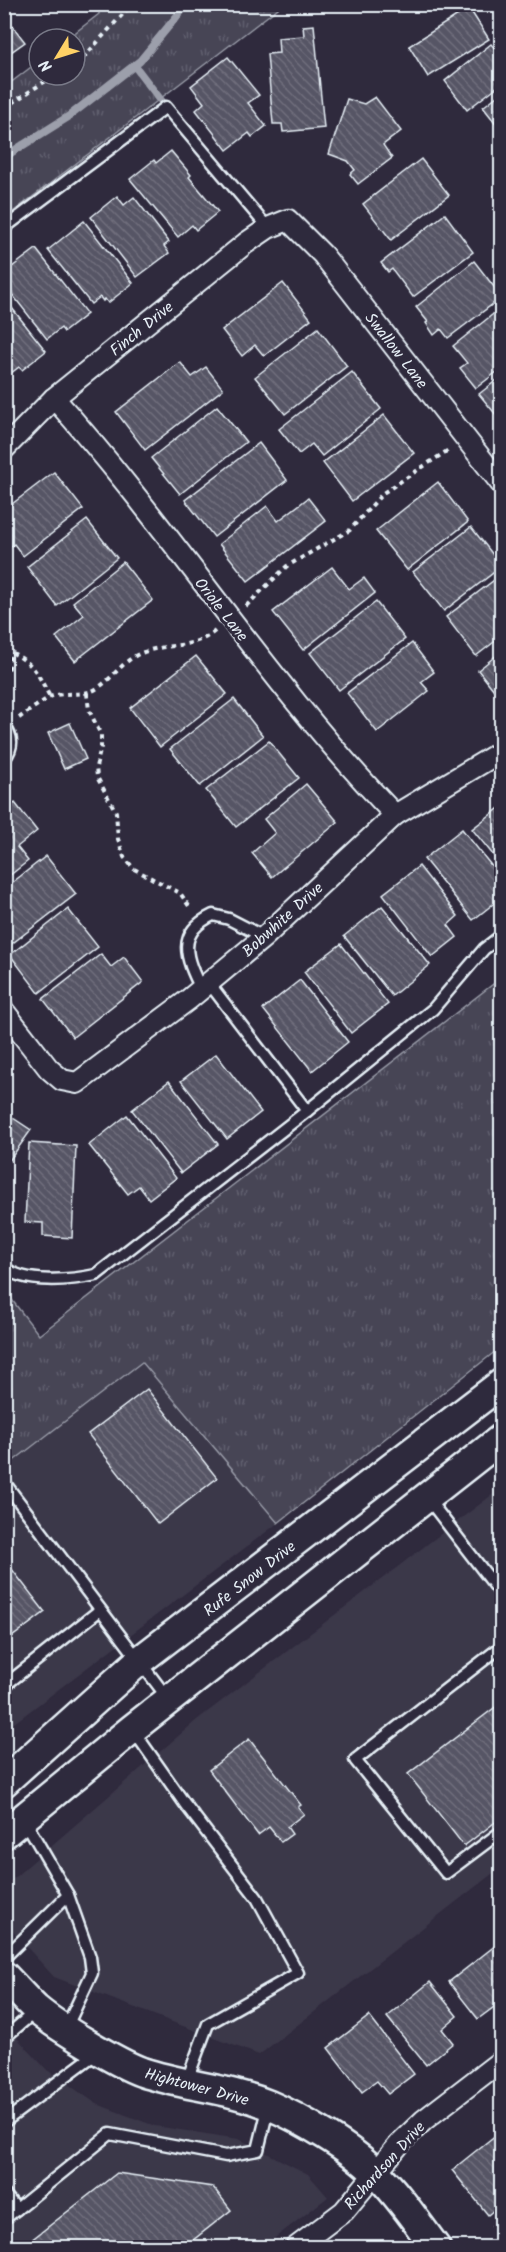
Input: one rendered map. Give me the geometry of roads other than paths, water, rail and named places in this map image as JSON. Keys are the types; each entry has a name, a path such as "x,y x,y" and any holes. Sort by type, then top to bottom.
{"main road":[{"name":"Rufe Snow Drive","path":"4,1782 139,1661 501,1383"},
{"path":"10,1830 132,1729 500,1441"},
{"name":"Hightower Drive","path":"4,1976 38,2010 100,2050 140,2071 186,2084 225,2091 269,2105 308,2126 346,2150 376,2173 436,2247"}],"street":[{"name":"Finch Drive","path":"4,449 54,398 246,243 268,228 288,220"},
{"name":"Swallow Lane","path":"288,220 324,255 501,485"},
{"name":"Oriole Lane","path":"54,398 101,454 273,673 371,791 395,815"},
{"name":"Bobwhite Drive","path":"4,1011 49,1069 62,1080 77,1083 205,986 264,937 395,815 501,751"},
{"name":"Richardson Drive","path":"295,2247 344,2211 402,2141 424,2120 501,2060"}],"lane":[{"path":"4,228 166,107 268,228"},
{"path":"4,724 11,734 13,746 4,760"},
{"path":"264,937 213,915 200,921 188,938 186,955 205,986 307,1111"},
{"path":"4,1266 9,1270 37,1279 73,1280 96,1275 307,1111 433,1009 484,949 501,935"},
{"path":"4,1482 169,1701"},
{"path":"426,1497 501,1595"},
{"path":"4,1686 100,1610"},
{"path":"501,1646 355,1760 446,1873 501,1831"},
{"path":"132,1729 185,1804 257,1898 298,1973 208,2024 186,2084"},
{"path":"10,1830 68,1895 90,1956 92,1973 66,2029"},
{"path":"4,1958 68,1895"},
{"path":"4,2038 38,2010"},
{"path":"4,2122 100,2050"},
{"path":"4,2219 110,2134 226,2156 258,2150 269,2105"},
{"path":"4,2194 17,2209"}],"waterway":[{"path":"4,157 68,117 140,61 187,4"},
{"path":"134,65 166,107"}]}
